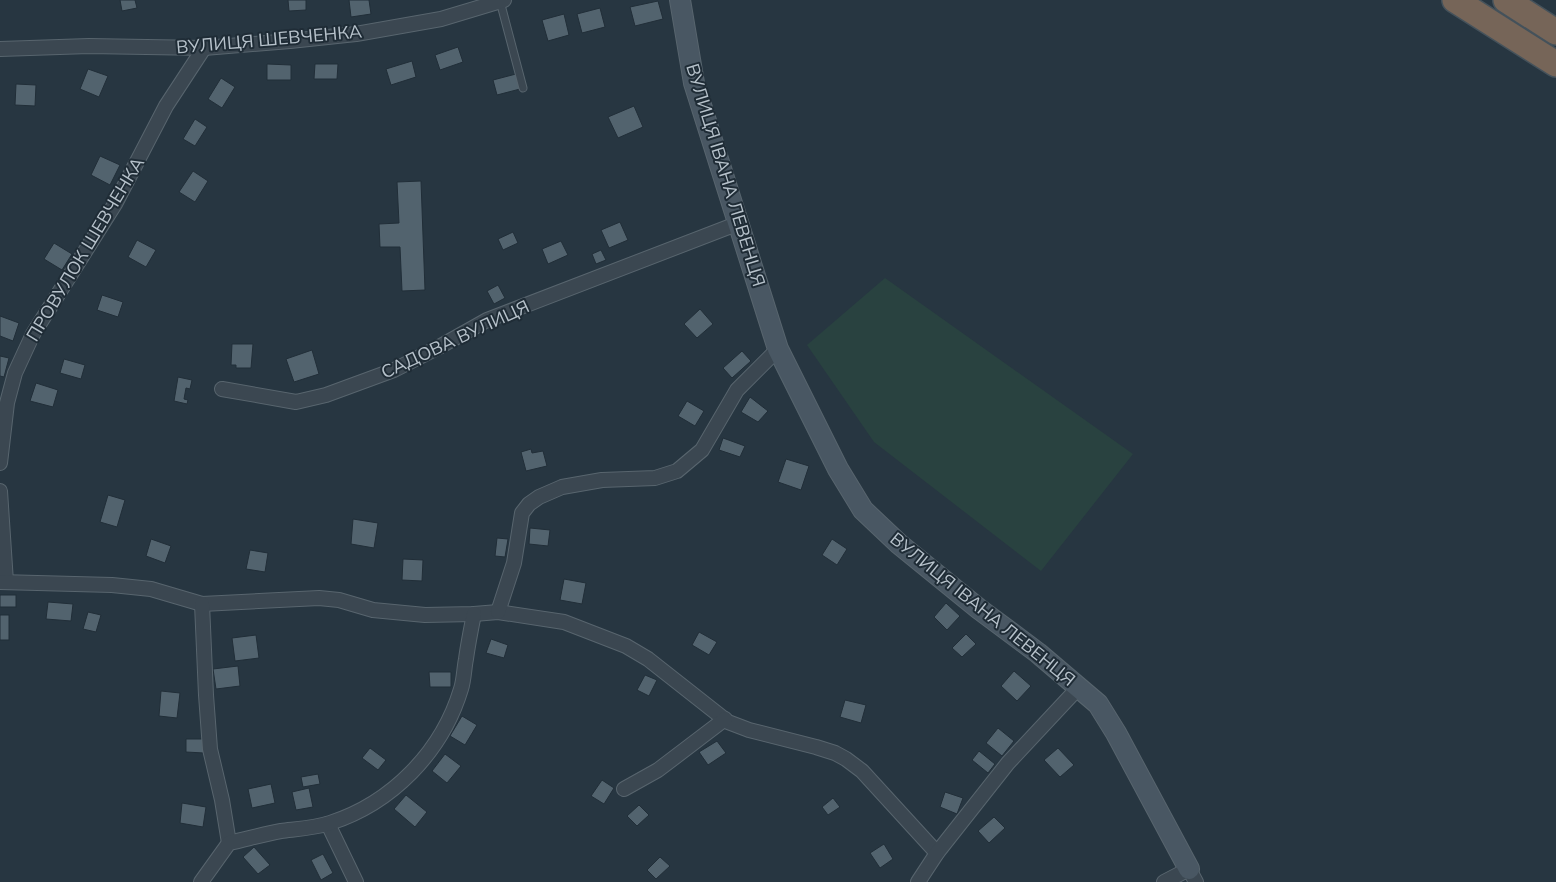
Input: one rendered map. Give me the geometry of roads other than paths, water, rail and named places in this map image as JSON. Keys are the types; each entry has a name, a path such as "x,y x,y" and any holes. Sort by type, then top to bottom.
{"highway":[{"path":"1455,0 1556,64"},
{"path":"1506,0 1556,32"}],"street":[{"name":"ВУЛИЦЯ ШЕВЧЕНКА","path":"0,49 90,46 204,48 290,41 361,33 441,19 502,0"},
{"name":"ВУЛИЦЯ ІВАНА ЛЕВЕНЦЯ","path":"680,0 694,83 778,349 838,469 863,510 899,544 1098,704 1116,733 1193,876"},
{"name":"ПРОВУЛОК ШЕВЧЕНКА","path":"0,463 7,403 14,373 33,334 115,204 166,106 204,48"},
{"name":"САДОВА ВУЛИЦЯ","path":"222,388 296,402 326,395 394,370 487,320 739,223"},
{"path":"498,612 514,563 522,513 529,504 539,497 562,487 602,480 655,478 677,471 702,450 737,390 778,349"},
{"path":"0,491 3,582 151,589 202,604 319,598 339,600 373,610 425,615 498,612 564,622 626,646 648,659 728,722 749,730 816,747 846,759 862,771 937,853"},
{"path":"202,604 210,750 222,800 229,843"},
{"path":"201,882 229,843 270,833 328,824 351,816 378,800 411,773 445,729 460,693 474,614"},
{"path":"918,882 937,853 1008,763 1079,687"},
{"path":"624,789 658,770 725,719"},
{"path":"328,824 356,882"},
{"path":"1164,882 1193,876"}],"lane":[{"path":"502,0 523,88"}]}
